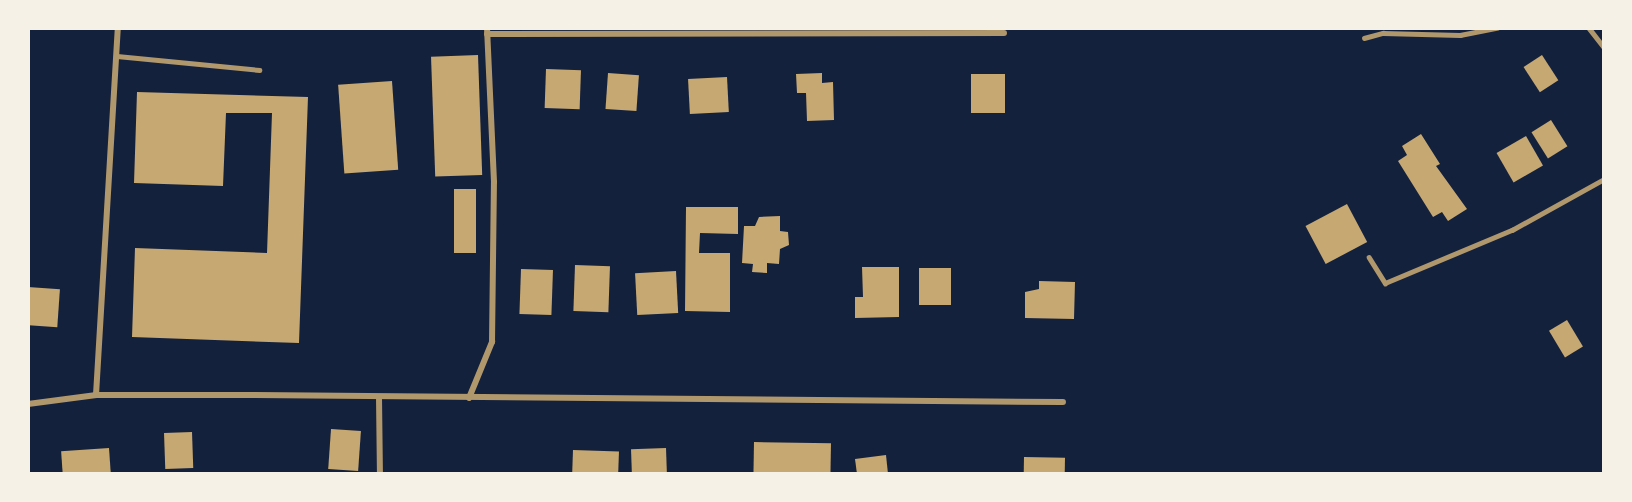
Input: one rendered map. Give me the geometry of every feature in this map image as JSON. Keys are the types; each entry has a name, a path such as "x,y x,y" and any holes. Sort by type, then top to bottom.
{"street":[{"path":"96,395 118,28"},
{"path":"469,398 492,342 494,182 487,31 1004,33"},
{"path":"28,404 96,395 1063,402"},
{"path":"379,397 380,474"}],"lane":[{"path":"1364,38 1383,33 1460,35 1497,28"},
{"path":"1589,28 1604,47"},
{"path":"117,56 259,70"},
{"path":"1369,257 1384,283 1512,230 1604,179"}],"building":[{"path":"478,55 482,175 435,177 431,57"},
{"path":"1542,55 1558,80 1540,92 1524,67"},
{"path":"546,69 581,70 580,109 545,108"},
{"path":"608,73 639,75 636,111 605,109"},
{"path":"822,73 822,83 833,82 834,120 807,121 806,93 797,93 796,74"},
{"path":"971,74 1005,74 1005,113 971,113"},
{"path":"727,77 729,112 690,114 688,79"},
{"path":"392,81 398,170 344,174 338,85"},
{"path":"137,92 308,97 299,343 132,337 135,248 267,253 272,113 226,113 223,186 134,183"},
{"path":"1551,120 1567,146 1548,158 1531,132"},
{"path":"1421,134 1440,164 1436,166 1467,209 1448,221 1442,212 1433,217 1398,161 1407,155 1402,146"},
{"path":"1526,136 1543,165 1514,182 1497,153"},
{"path":"454,189 476,189 476,253 454,253"},
{"path":"1347,204 1367,242 1326,264 1306,226"},
{"path":"686,207 738,207 738,234 700,233 699,253 730,253 730,312 685,311"},
{"path":"780,216 780,231 788,232 789,245 780,249 779,264 767,263 767,273 752,272 753,264 742,263 744,226 755,226 759,217"},
{"path":"575,265 610,266 608,312 573,311"},
{"path":"862,267 899,267 899,317 855,318 855,297 863,297"},
{"path":"919,268 951,268 951,305 919,305"},
{"path":"521,269 553,270 551,315 519,314"},
{"path":"676,271 678,313 637,315 635,273"},
{"path":"1039,281 1075,282 1074,319 1025,318 1025,292 1039,289"},
{"path":"28,287 60,289 57,327 28,325"},
{"path":"1567,320 1583,347 1565,357 1549,331"},
{"path":"331,429 361,431 358,471 328,469"},
{"path":"192,432 193,468 165,469 164,433"},
{"path":"754,442 831,443 830,474 753,474"},
{"path":"109,448 111,474 63,474 61,451"},
{"path":"666,448 667,474 632,474 631,449"},
{"path":"573,450 619,452 618,474 572,473"},
{"path":"886,455 888,474 857,474 855,459"},
{"path":"1024,457 1065,458 1065,474 1024,474"}]}
